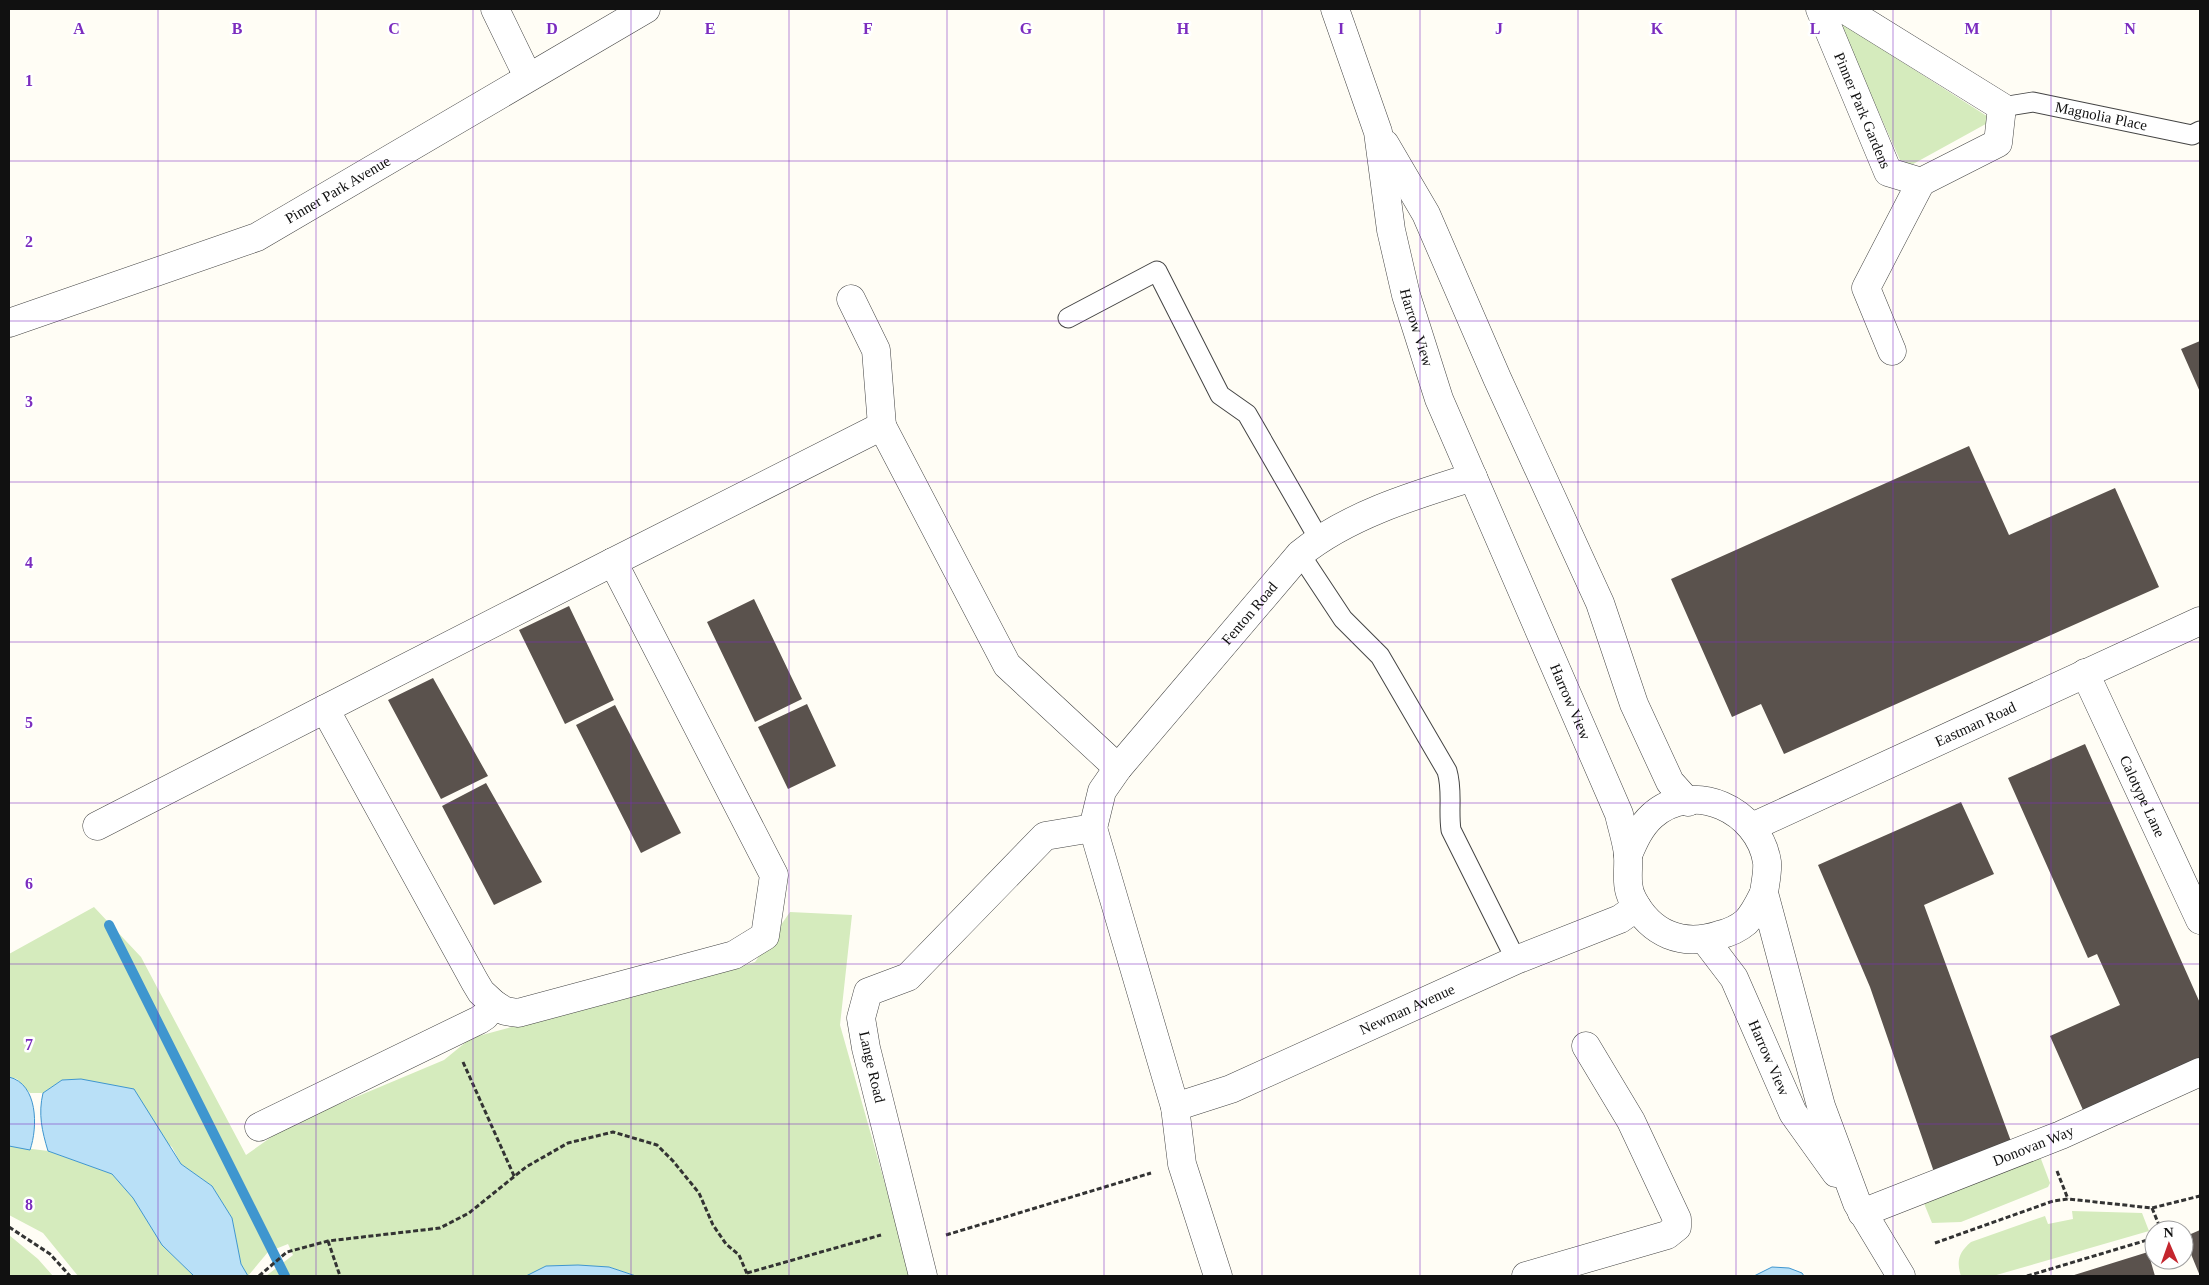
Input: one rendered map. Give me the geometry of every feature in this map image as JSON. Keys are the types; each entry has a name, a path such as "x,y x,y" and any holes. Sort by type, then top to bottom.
{"street":[{"path":"494,9 528,78"},
{"name":"Pinner Park Avenue","path":"9,323 257,237 646,9"},
{"name":"Harrow View","path":"1335,9 1378,132 1426,214 1497,378 1600,603 1634,704 1670,782 1688,802 1702,800 1728,808 1742,816 1752,827 1762,844 1767,864 1764,893 1821,1106 1859,1208"},
{"name":"Pinner Park Gardens","path":"1820,9 1888,172 1921,182"},
{"path":"1844,9 2002,107 1998,143 1921,182 1866,288 1892,352"},
{"name":"Harrow View","path":"1378,132 1392,230 1406,295 1439,399 1619,814 1628,855 1626,874 1631,898 1643,916 1663,933 1691,941 1705,940 1734,978 1793,1113 1859,1208 1901,1276"},
{"path":"851,299 876,350 882,426 1007,664 1118,768"},
{"path":"97,826 882,426"},
{"name":"Fenton Road","path":"1093,828 1102,791 1118,768 1309,546 1406,497 1474,477"},
{"path":"325,709 475,982 494,1004 505,1011 518,1013 734,955 765,936 774,875 613,562"},
{"name":"Eastman Road","path":"1752,827 2200,621"},
{"name":"Calotype Lane","path":"2085,673 2200,920"},
{"path":"1628,855 1636,834 1652,816 1669,805 1688,802"},
{"path":"1093,828 1175,1107 1182,1164 1218,1276"},
{"name":"Lange Road","path":"923,1276 866,1048 861,1018 868,992 908,978 1045,836 1093,828"},
{"path":"1705,940 1728,933 1744,923 1755,911 1764,893"},
{"name":"Newman Avenue","path":"1175,1107 1231,1089 1516,960 1620,919 1637,907"},
{"path":"260,1127 479,1020 494,1004"},
{"path":"1526,1276 1667,1235 1676,1227 1677,1219 1631,1121 1586,1046"},
{"name":"Donovan Way","path":"1859,1208 2061,1135 2200,1072"}],"lane":[{"name":"Magnolia Place","path":"2002,107 2033,102 2192,136 2200,131"},
{"path":"1068,318 1158,272 1220,395 1248,414 1343,618 1380,656 1446,771 1451,786 1450,820 1452,830 1516,960"}],"path":[{"path":"460,1054 515,1178"},
{"path":"259,1276 287,1252 328,1241 440,1228 469,1213 515,1178 526,1167 568,1143 613,1132 657,1145 699,1193 713,1225 726,1244 739,1255 748,1275 887,1233"},
{"path":"941,1236 1182,1164"},
{"path":"1934,1243 2053,1200 2068,1199 2152,1208 2200,1196"},
{"path":"2152,1208 2157,1220"},
{"path":"9,1227 50,1254 70,1276"},
{"path":"328,1241 340,1276"},
{"path":"2027,1276 2144,1241"}],"green space":[{"path":"1838,21 1993,120 1904,169"},
{"path":"94,907 141,957 246,1155 287,1126 444,1060 471,1038 755,962 790,912 852,915 840,1025 911,1276 636,1276 609,1267 526,1276 266,1276 293,1255 288,1244 268,1252 248,1276 241,1264 232,1218 212,1186 181,1164 172,1147 81,1079 62,1080 43,1093 30,1093 17,1079 9,1077 9,954"},
{"path":"9,1146 48,1151 112,1174 133,1198 162,1245 194,1276 78,1276 43,1233 9,1215"},
{"path":"2033,1155 2041,1159 2050,1183 2048,1187 1961,1222 1932,1223 1923,1201"},
{"path":"2072,1211 2142,1213 2145,1220 2144,1232 1993,1276 1961,1276 1959,1261 1961,1253 1971,1242 2045,1216 2048,1224 2073,1219"},
{"path":"9,1235 38,1259 53,1276 9,1276"}],"water":[{"path":"9,1077 19,1081 26,1088 30,1097 35,1119 33,1141 30,1150 9,1146"},
{"path":"81,1079 134,1089 181,1164 212,1186 232,1218 241,1264 248,1276 194,1276 162,1245 133,1198 112,1174 48,1151 41,1122 43,1093 62,1080"},
{"path":"578,1265 609,1267 636,1276 526,1276 546,1266"},
{"path":"1772,1267 1789,1268 1802,1273 1804,1276 1754,1276"}],"building":[{"path":"2200,341 2200,392 2181,349"},
{"path":"1969,446 2009,535 2115,488 2159,587 1784,754 1761,704 1732,717 1671,579"},
{"path":"754,599 802,699 755,722 707,622"},
{"path":"569,606 614,700 565,724 519,630"},
{"path":"433,678 488,776 441,799 388,700"},
{"path":"807,704 836,766 788,789 758,727"},
{"path":"615,705 681,833 641,853 576,725"},
{"path":"2085,744 2200,1003 2200,1058 2083,1110 2050,1036 2120,1005 2097,954 2088,958 2008,778"},
{"path":"486,783 542,882 494,905 442,806"},
{"path":"1961,802 1994,874 1924,905 2012,1144 1934,1172 1870,987 1818,865"},
{"path":"2200,1230 2200,1276 2194,1261 2194,1233"},
{"path":"2144,1253 2144,1270 2153,1270 2155,1276 2071,1276"}],"waterway":[{"path":"109,925 285,1276"}]}
